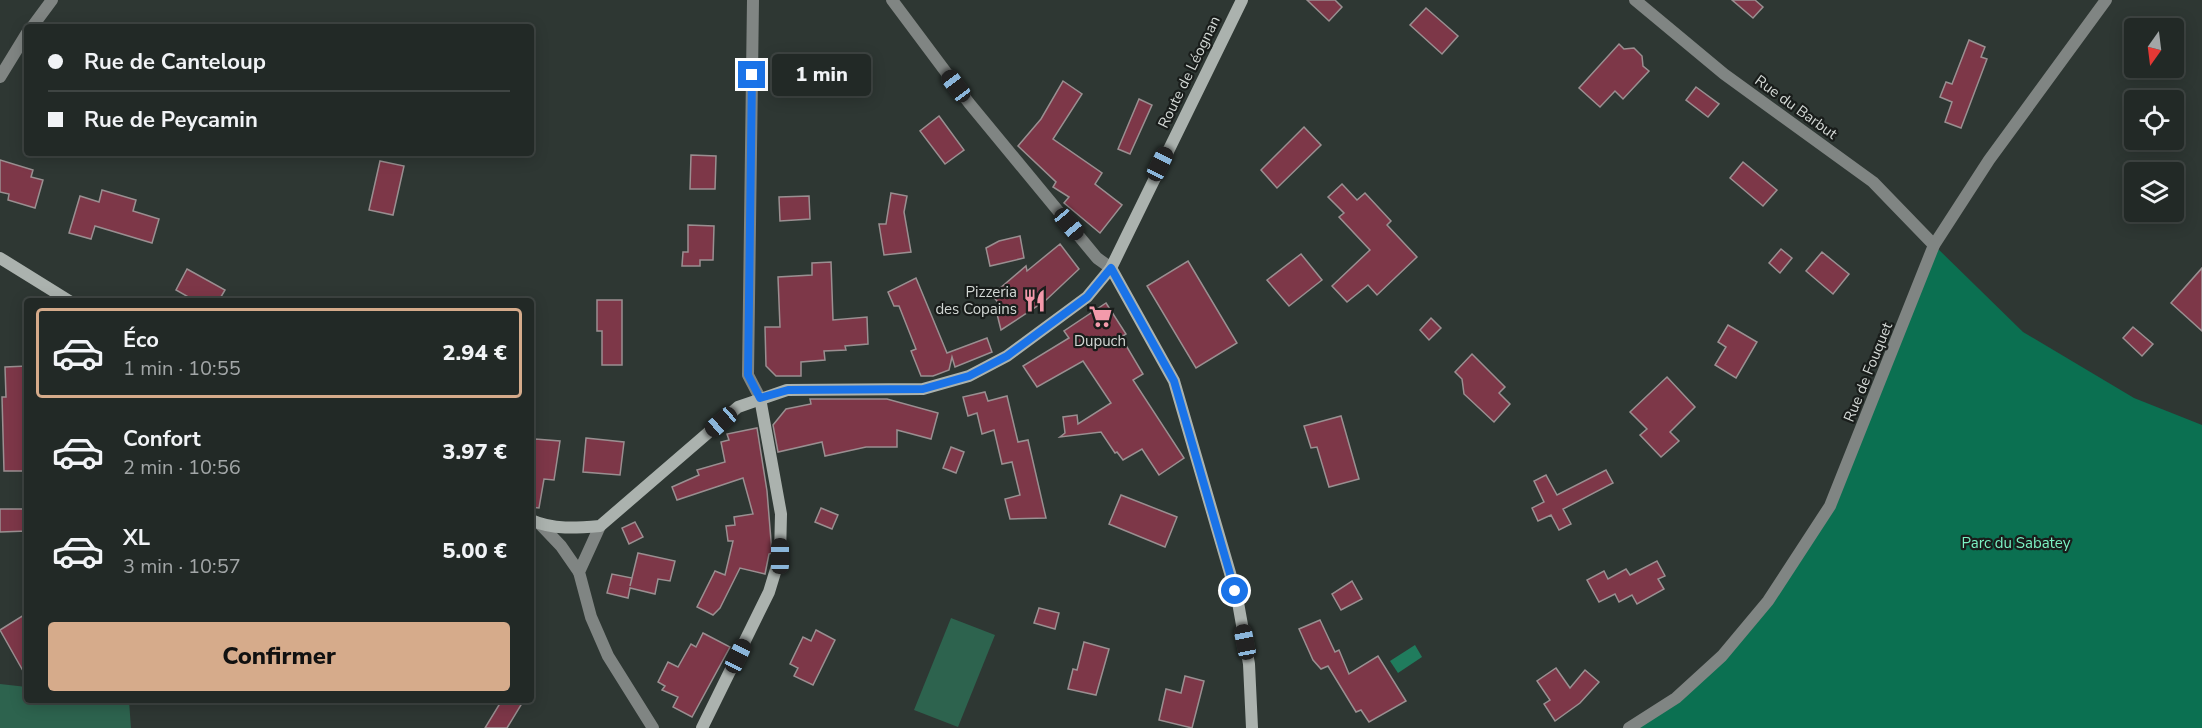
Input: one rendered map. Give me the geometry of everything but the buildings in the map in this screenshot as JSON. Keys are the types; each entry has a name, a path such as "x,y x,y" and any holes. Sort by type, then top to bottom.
{"street":[{"path":"34,24 52,0"},
{"path":"702,728 769,592 780,556 781,514 760,398 748,375 753,0"},
{"path":"892,0 976,112 1097,258 1111,268 1174,381 1237,597 1250,664 1252,728"},
{"name":"Route de Léognan","path":"600,526 738,407 788,390 923,389 969,376 1007,356 1087,297 1111,268 1242,0"},
{"name":"Rue du Barbut","path":"1635,0 1724,74 1873,182 1934,245"},
{"name":"Rue de Fouquet","path":"1629,728 1676,698 1722,656 1768,601 1830,506 1934,245 1989,160 2106,0"},
{"path":"0,77 24,38"},
{"path":"0,258 62,298"},
{"path":"536,522 572,528 600,526 579,572"},
{"path":"536,522 561,546 579,572 591,617 608,656 653,728"}],"shaded area":[{"path":"951,618 995,635 958,727 914,710"},
{"path":"1415,645 1422,657 1398,673 1390,661"},
{"path":"0,684 24,687 24,703 129,703 131,728 0,728"}],"green space":[{"name":"Parc du Sabatey","path":"1934,245 2023,332 2134,398 2202,425 2202,728 1629,728 1722,656 1830,506"}],"place":[{"name":"Pizzeria des Copains","path":"1035,301"},
{"name":"Dupuch","path":"1100,317"}],"route":[{"path":"752,75 748,375 760,398 788,390 923,389 969,376 1007,356 1087,297 1111,268 1174,381 1235,591"}]}
